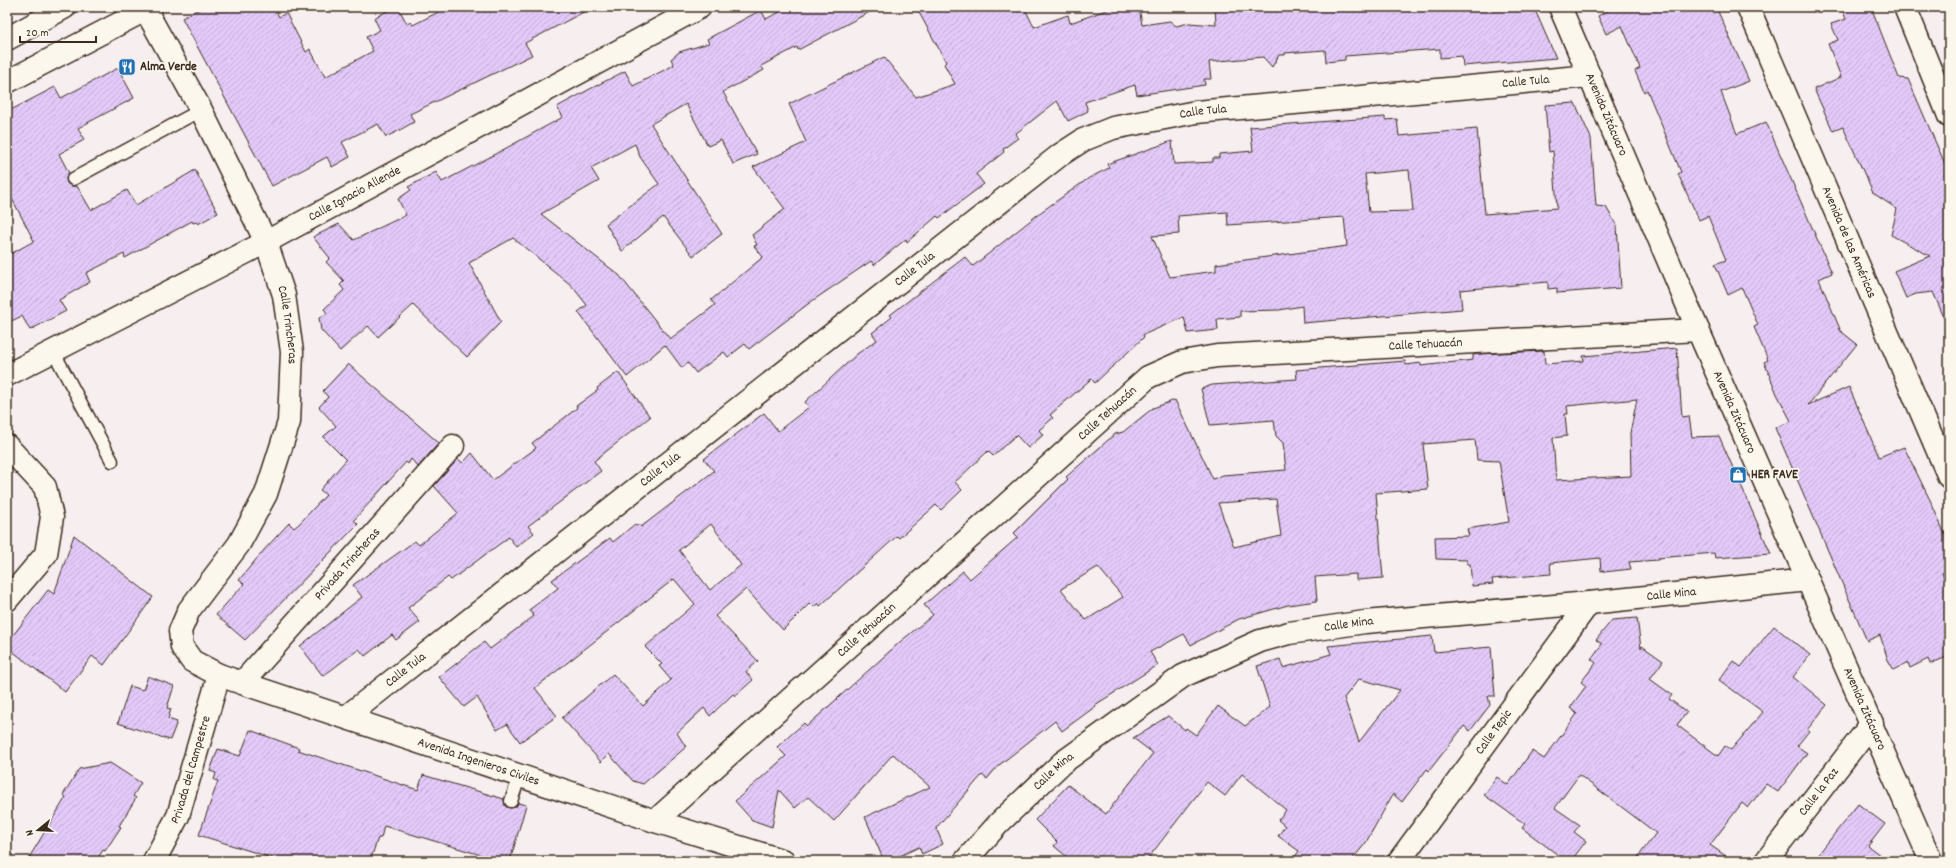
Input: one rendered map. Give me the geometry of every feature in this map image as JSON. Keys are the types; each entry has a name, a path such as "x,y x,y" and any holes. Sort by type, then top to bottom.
{"street":[{"path":"7,39 65,7"},
{"name":"Calle Ignacio Allende","path":"7,375 266,242 700,7"},
{"name":"Avenida Zitácuaro","path":"1560,7 1698,330 1872,723 1931,861"},
{"name":"Avenida de las Américas","path":"1748,7 1949,477"},
{"path":"1905,7 1949,116"},
{"path":"7,82 147,8"},
{"name":"Calle Trincheras","path":"147,8 201,110 266,242 284,296 292,352 289,422 266,494 239,544 189,610 180,631 182,647"},
{"name":"Calle Tula","path":"346,716 1060,155 1083,140 1113,128 1196,112 1590,76"},
{"name":"Calle Tehuacán","path":"655,821 1148,377 1182,362 1217,356 1698,330"},
{"path":"7,446 44,487 52,517 46,554 7,600"},
{"name":"Privada Trincheras","path":"242,683 453,446"},
{"name":"Calle Mina","path":"965,861 999,823 1062,763 1183,676 1260,641 1289,633 1366,622 1589,603 1808,580"},
{"name":"Calle Tepic","path":"1399,861 1589,603"},
{"name":"Avenida Ingenieros Civiles","path":"182,647 192,661 220,675 242,683 346,716 655,821 784,861"},
{"name":"Privada del Campestre","path":"154,861 178,816 220,675"},
{"name":"Calle la Paz","path":"1766,861 1872,723"}],"lane":[{"path":"72,179 201,110"},
{"path":"53,351 112,461"},
{"path":"511,801 520,775"}],"building":[{"path":"203,7 274,7 279,17 286,13 306,52 310,49 325,77 373,51 366,37 380,30 374,18 395,7 398,7 407,24 411,22 413,25 448,7 593,7 525,43 532,55 410,114 414,122 398,131 386,137 378,124 342,142 350,157 332,167 327,157 272,186 182,18"},
{"path":"789,7 879,7 798,50 797,47 761,66 764,70 723,92 757,154 733,164 721,140 708,146 686,104 651,124 722,234 693,256 663,217 622,251 606,224 659,184 640,157 635,144 591,168 599,181 541,214 619,275 670,339 715,305 711,300 763,257 754,246 757,245 752,235 785,209 753,167 806,142 789,104 884,57 916,97 955,84 944,64 946,62 916,7 1024,7 1034,27 1068,15 1070,23 1115,7 1139,7 1142,25 1170,21 1176,26 1189,23 1216,25 1215,7 1507,7 1508,11 1535,10 1556,58 1463,66 1462,56 1440,58 1440,49 1345,56 1345,60 1326,62 1325,50 1285,53 1285,55 1279,55 1272,67 1263,57 1209,62 1211,79 1204,79 1205,85 1137,95 1135,85 1085,102 1088,111 1068,121 1057,101 1015,134 1018,138 1003,149 1004,152 976,174 984,184 939,218 937,216 907,242 906,239 874,265 871,261 812,301 749,349 745,344 728,357 724,352 696,373 688,363 682,368 665,345 627,377 578,312 587,305 571,285 513,238 469,263 501,322 467,357 413,305 378,337 368,326 340,351 321,330 319,318 327,313 324,309 344,290 340,285 344,281 326,262 330,258 313,237 339,224 354,240 406,215 398,199 411,190 408,187 436,172 442,182 488,158 563,117 557,107 625,71 633,86 674,65 671,59 679,52 709,43 707,39 761,10 766,19"},
{"path":"1614,7 1716,7 1749,81 1721,92 1737,134 1766,122 1832,273 1819,279 1840,329 1838,329 1857,344 1808,405 1849,387 1879,457 1904,447 1931,502 1949,544 1949,571 1942,573 1949,588 1949,656 1930,664 1928,659 1910,668 1908,663 1894,670 1888,660 1880,635 1867,641 1775,428 1791,421 1777,394 1764,362 1768,360 1754,327 1758,325 1742,288 1728,295 1715,264 1726,260 1708,216 1699,220 1678,174 1681,172 1647,90 1644,92 1635,71 1640,68 1622,26 1606,34 1598,16"},
{"path":"1841,7 1871,7 1899,78 1908,79 1949,173 1949,329 1933,292 1916,294 1906,298 1894,271 1930,256 1891,235 1897,209 1873,193 1843,127 1833,131 1814,89 1841,77 1828,44 1838,40 1831,24 1846,19"},
{"path":"118,68 134,98 78,128 84,140 59,154 69,173 66,178 67,183 72,186 77,186 91,210 127,190 136,205 195,170 218,213 198,224 196,222 193,223 192,221 125,258 124,254 86,273 90,282 59,300 66,311 30,330 22,316 7,323 7,256 34,241 7,189 7,112 55,87 61,98"},
{"path":"1575,103 1591,138 1596,206 1606,207 1617,226 1621,288 1557,293 1557,288 1548,289 1548,282 1460,290 1462,309 1303,323 1302,306 1279,310 1240,311 1240,317 1217,319 1218,330 1188,333 1184,317 1143,335 1144,337 1095,383 1091,379 1050,415 1053,418 1039,430 1043,435 1028,448 1016,435 993,456 988,451 955,482 962,490 941,510 936,505 899,538 897,536 820,606 818,603 814,607 810,603 783,630 746,589 715,616 758,661 746,672 753,680 735,696 733,694 710,716 704,708 677,733 686,747 643,784 633,781 609,754 601,762 562,718 613,674 643,706 671,680 659,666 662,664 645,647 695,604 674,579 535,688 557,716 520,742 507,724 497,730 477,697 464,707 439,677 484,642 490,649 534,616 529,610 558,588 552,580 610,538 613,542 635,524 636,526 639,524 641,527 714,471 704,459 764,413 778,431 809,407 805,402 857,354 877,340 872,333 892,317 890,315 965,257 973,266 1041,212 1089,178 1109,168 1107,164 1172,141 1174,164 1213,162 1213,158 1219,158 1219,154 1253,151 1250,127 1385,117 1385,120 1397,119 1399,136 1477,129 1485,214 1557,208 1553,151 1549,152 1545,105","holes":["1409,170 1413,211 1369,212 1365,174","1227,212 1228,225 1344,217 1347,246 1216,264 1216,271 1170,277 1152,236 1179,234 1178,216","711,524 741,565 710,590 679,550"]},
{"path":"1677,348 1682,417 1689,416 1692,437 1719,436 1771,554 1715,558 1714,553 1658,558 1658,560 1629,562 1631,569 1604,572 1604,570 1601,571 1600,558 1550,563 1551,574 1492,579 1493,584 1472,586 1470,564 1467,564 1467,560 1436,559 1435,537 1469,536 1467,529 1509,522 1499,461 1477,460 1475,440 1423,444 1428,489 1376,493 1383,578 1356,580 1356,574 1315,577 1317,601 1288,605 1239,619 1191,645 1184,634 1150,652 1158,665 1095,705 1096,706 1062,731 1055,721 998,766 987,779 982,775 936,828 943,844 922,854 919,847 889,861 884,861 865,817 930,787 893,754 834,821 808,797 795,808 779,790 772,827 752,820 735,801 786,756 777,747 804,723 807,726 901,641 933,615 924,605 963,571 970,579 1018,537 1014,533 1068,479 1066,477 1115,434 1123,432 1153,408 1175,400 1213,479 1223,475 1286,470 1283,443 1276,436 1274,420 1210,425 1201,389 1212,385 1297,379 1296,370 1405,361 1406,365 1421,363 1421,366 1473,360 1473,355 1479,354 1544,351 1545,364 1584,361 1583,356","holes":["1637,399 1630,433 1631,476 1556,480 1553,438 1567,436 1565,414 1568,414 1567,406","1276,499 1281,536 1234,547 1218,503","1098,567 1123,597 1086,620 1061,589"]},
{"path":"348,364 439,443 418,467 411,459 408,464 406,462 354,520 358,524 245,640 216,615 244,584 239,580 264,550 289,523 294,528 299,524 326,495 320,490 346,460 323,437 336,426 319,407 328,397 323,391"},
{"path":"618,372 650,417 594,461 601,471 528,526 534,533 516,547 509,537 451,580 448,577 408,608 420,622 396,640 392,635 365,656 359,649 323,676 300,646 362,597 353,585 415,541 419,545 458,513 434,486 458,459 463,463 472,453 493,480 536,448 532,443 577,408 576,406 598,390 597,388"},
{"path":"74,535 153,597 104,665 92,656 65,692 7,647 7,643 48,590 54,594"},
{"path":"1637,618 1641,648 1642,646 1663,661 1650,679 1672,695 1669,699 1687,712 1677,725 1718,756 1725,746 1731,750 1763,712 1719,680 1733,661 1741,667 1774,626 1810,655 1793,677 1827,705 1807,730 1809,731 1797,746 1807,753 1778,792 1766,784 1748,808 1742,803 1710,845 1733,861 1635,861 1656,833 1579,775 1555,808 1580,825 1574,832 1586,841 1571,861 1566,861 1522,828 1525,824 1484,795 1497,777 1508,785 1532,751 1544,759 1577,714 1570,708 1586,686 1581,682 1596,663 1591,659 1602,644 1596,640 1612,620"},
{"path":"1432,636 1434,652 1491,647 1495,696 1488,696 1490,705 1470,731 1464,726 1429,771 1427,769 1402,802 1393,794 1365,844 1351,861 1292,861 1299,851 1278,836 1285,826 1278,820 1286,810 1242,774 1225,796 1207,782 1146,861 1072,861 1054,846 1057,842 1035,820 1068,785 1106,814 1153,753 1133,738 1168,716 1185,730 1186,728 1196,735 1218,706 1245,726 1270,707 1257,666 1280,659 1283,668 1331,654 1328,646","holes":["1359,679 1400,690 1359,742 1344,698"]},
{"path":"148,676 174,686 167,708 171,709 168,719 177,722 170,740 118,723 130,686 143,690"},
{"path":"250,730 299,748 298,750 418,790 423,775 504,799 505,806 509,808 516,807 518,803 526,805 510,861 501,861 384,826 381,838 378,838 370,861 282,861 199,835 218,781 214,780 216,773 210,771 218,749 240,756"},
{"path":"110,763 141,783 133,796 136,798 119,826 121,827 105,851 103,850 96,861 27,861 66,797 63,795 79,769"},
{"path":"1858,804 1885,824 1868,846 1888,861 1813,861"}],"place":[{"name":"Alma Verde","path":"127,67"},
{"name":"HER FAVE","path":"1738,475"}]}
